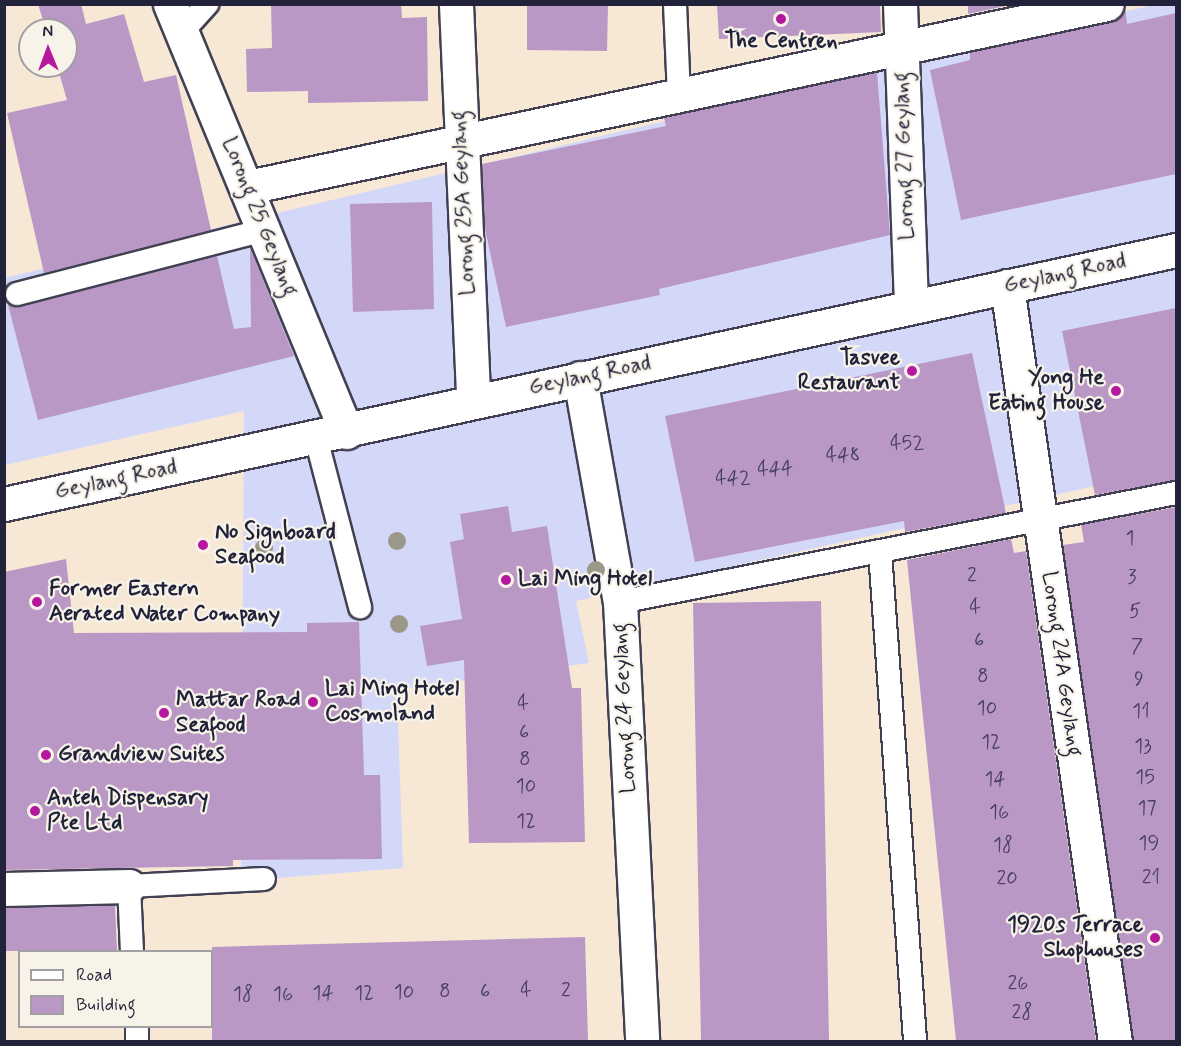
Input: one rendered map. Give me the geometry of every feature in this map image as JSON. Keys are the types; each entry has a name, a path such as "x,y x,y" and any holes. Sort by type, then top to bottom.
{"street":[{"name":"Lorong 25A Geylang","path":"456,4 460,143 473,401"},
{"name":"Lorong 27 Geylang","path":"900,4 911,307"},
{"path":"248,187 1107,4"},
{"name":"Lorong 25 Geylang","path":"176,18 265,230 331,435"},
{"name":"Geylang Road","path":"4,504 331,435 473,401 1176,249"},
{"name":"Lorong 24A Geylang","path":"1007,286 1114,1041"},
{"name":"Lorong 24 Geylang","path":"580,378 620,602 642,1041"},
{"path":"4,888 129,886"}],"lane":[{"path":"176,18 207,4"},
{"path":"675,4 679,95"},
{"path":"17,294 265,230"},
{"path":"331,435 360,607"},
{"path":"620,602 1176,493"},
{"path":"879,552 915,1041"},
{"path":"132,950 129,886 264,879"}],"shaded area":[{"path":"1153,5 1176,5 1176,468 576,601 589,663 397,690 403,868 241,881 244,411 5,465 4,278"}],"building":[{"path":"38,4 81,4 86,24 124,14 144,82 176,75 211,230 44,273 7,113 67,100 61,78 78,78 78,18 42,18"},
{"path":"271,4 401,4 402,18 427,17 428,101 308,103 308,91 247,92 246,49 272,48"},
{"path":"527,4 608,4 607,51 527,50"},
{"name":"The Centren","path":"717,4 880,4 881,32 719,39"},
{"path":"968,4 1015,4 968,14"},
{"path":"1125,5 1127,24 1176,13 1176,174 961,220 930,70 970,60 970,52 1111,22 1120,17"},
{"path":"877,72 890,235 659,289 660,295 506,327 484,224 482,164 666,126 664,118"},
{"path":"432,202 434,309 353,312 350,204"},
{"path":"250,248 294,356 38,420 8,305 20,307 217,256 234,329 251,327"},
{"path":"1176,308 1176,480 1095,495 1062,331"},
{"path":"972,353 1006,513 905,532 904,521 695,562 665,416"},
{"path":"508,506 512,532 547,526 572,688 581,688 585,842 469,843 464,660 427,666 420,626 462,619 450,542 464,539 460,514"},
{"path":"1176,507 1176,1041 1133,1041 1063,545 1084,542 1081,525"},
{"path":"1011,539 1014,553 1026,551 1096,1041 956,1041 907,560"},
{"path":"66,559 74,633 307,632 307,623 359,622 364,775 380,775 382,859 233,860 233,866 4,870 4,572"},
{"path":"821,601 829,1041 701,1041 693,603"},
{"path":"115,905 117,950 4,951 4,908"},
{"path":"585,937 588,1041 212,1041 212,947"}],"place":[{"name":"The Centren","path":"781,19"},
{"name":"Tasvee Restaurant","path":"912,371"},
{"name":"Yong He Eating House","path":"1116,391"},
{"name":"No Signboard Seafood","path":"203,545"},
{"name":"Lai Ming Hotel","path":"506,580"},
{"name":"Former Eastern Aerated Water Company","path":"37,602"},
{"name":"Lai Ming Hotel Cosmoland","path":"313,702"},
{"name":"Mattar Road Seafood","path":"164,713"},
{"name":"Grandview Suites","path":"46,755"},
{"name":"Anteh Dispensary Pte Ltd","path":"35,811"},
{"name":"1920s Terrace Shophouses","path":"1155,938"}]}
